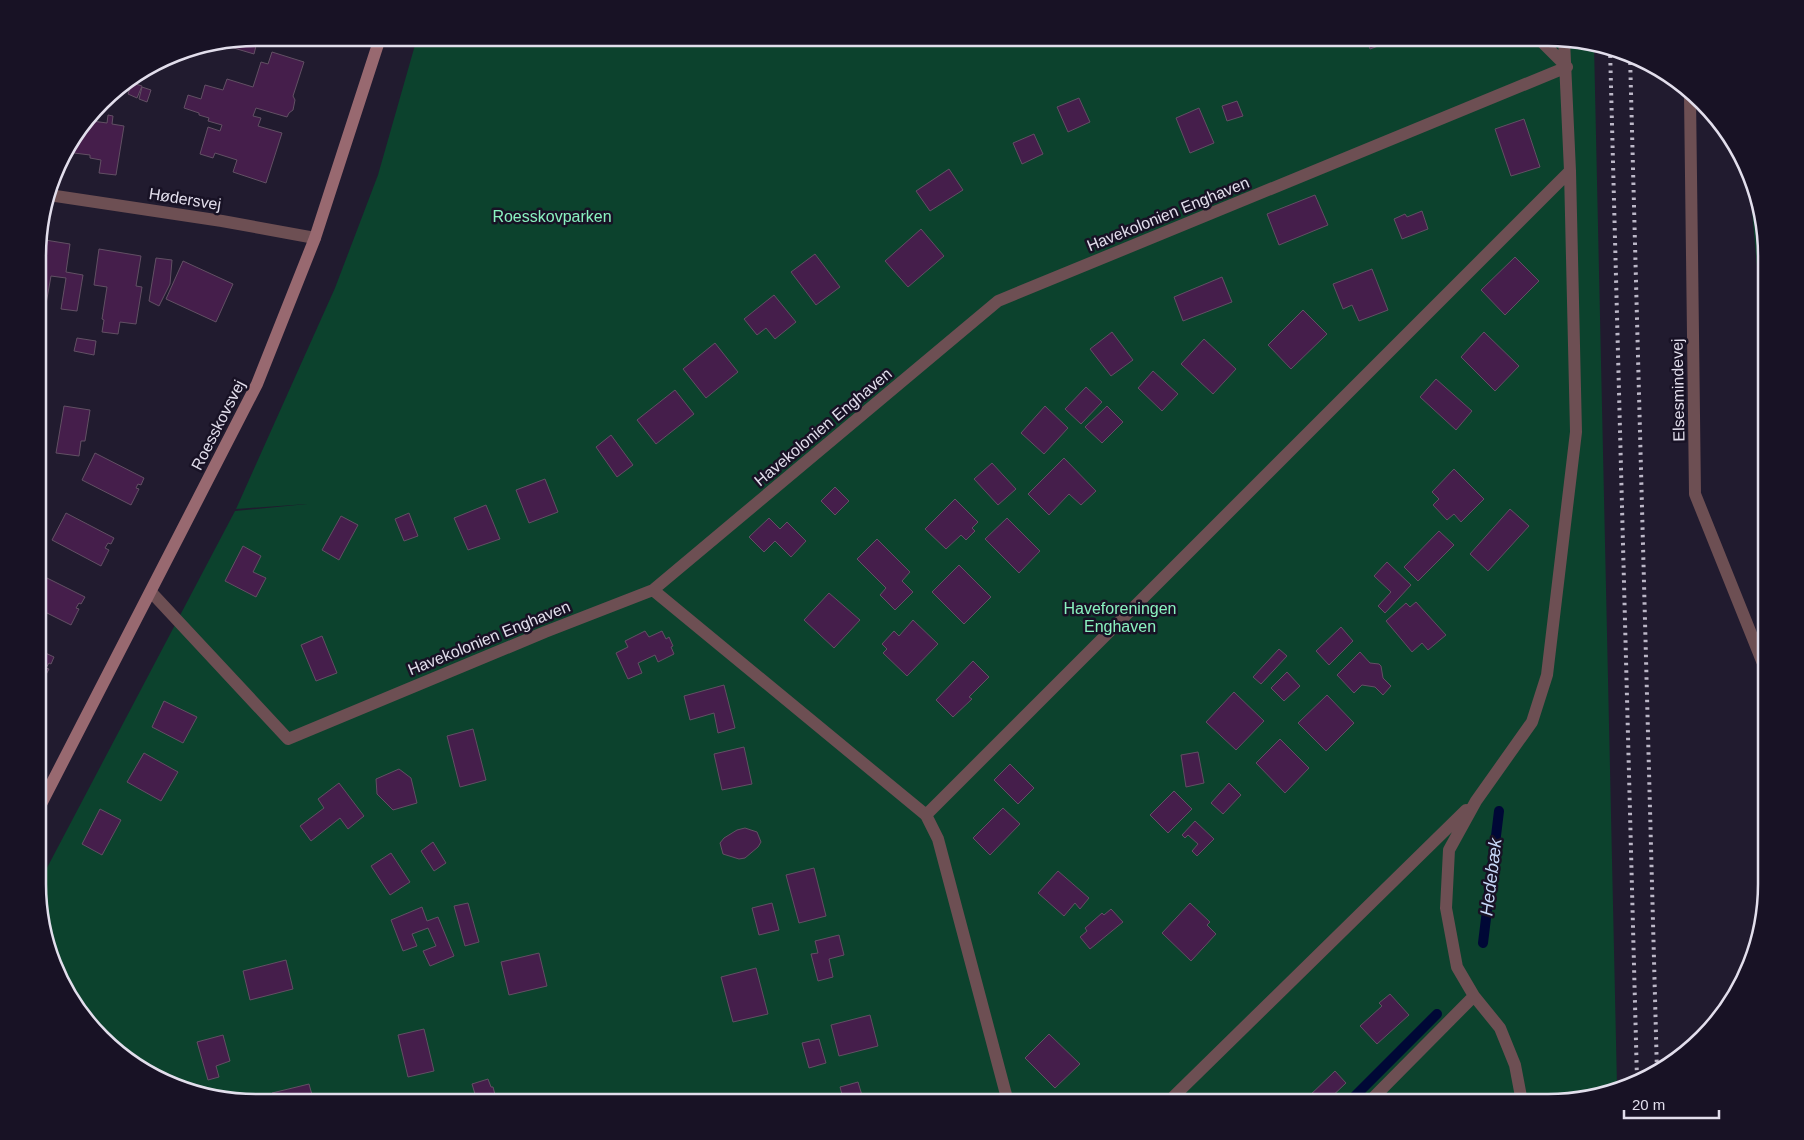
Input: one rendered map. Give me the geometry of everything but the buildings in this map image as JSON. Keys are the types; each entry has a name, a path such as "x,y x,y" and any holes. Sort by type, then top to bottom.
{"street":[{"name":"Roesskovsvej","path":"46,794 257,384 315,238 377,46"},
{"path":"1546,46 1566,66"},
{"path":"1520,1094 1515,1065 1500,1028 1474,996 1457,967 1446,908 1449,850 1476,801 1532,722 1547,675 1576,432 1570,171 1565,47"},
{"name":"Havekolonien Enghaven","path":"151,592 288,738 653,590 998,301 1566,66"},
{"name":"Elsesmindevej","path":"1690,102 1695,494 1758,651"},
{"path":"926,815 1570,171"},
{"name":"Hødersvej","path":"55,196 222,221 315,238"},
{"path":"653,590 926,815 938,839 1006,1094"},
{"path":"1176,1094 1476,801"},
{"path":"1377,1094 1474,996"}],"green space":[{"name":"Haveforeningen Enghaven","path":"415,46 1548,46 1594,51 1617,1083 1589,1090 1548,1094 256,1094 215,1090 188,1083 151,1066 128,1050 90,1012 74,989 62,964 50,925 46,870 235,511 307,504 236,509 335,288 378,175"},
{"path":"1752,204 1756,228 1758,278"}],"waterway":[{"name":"Hedebæk","path":"1483,943 1499,811"},
{"name":"Hedebæk","path":"1357,1094 1437,1014"}],"railway":[{"path":"1610,55 1637,1074"},
{"path":"1630,63 1657,1064"}],"park label":[{"name":"Roesskovparken","path":"552,216"}]}
